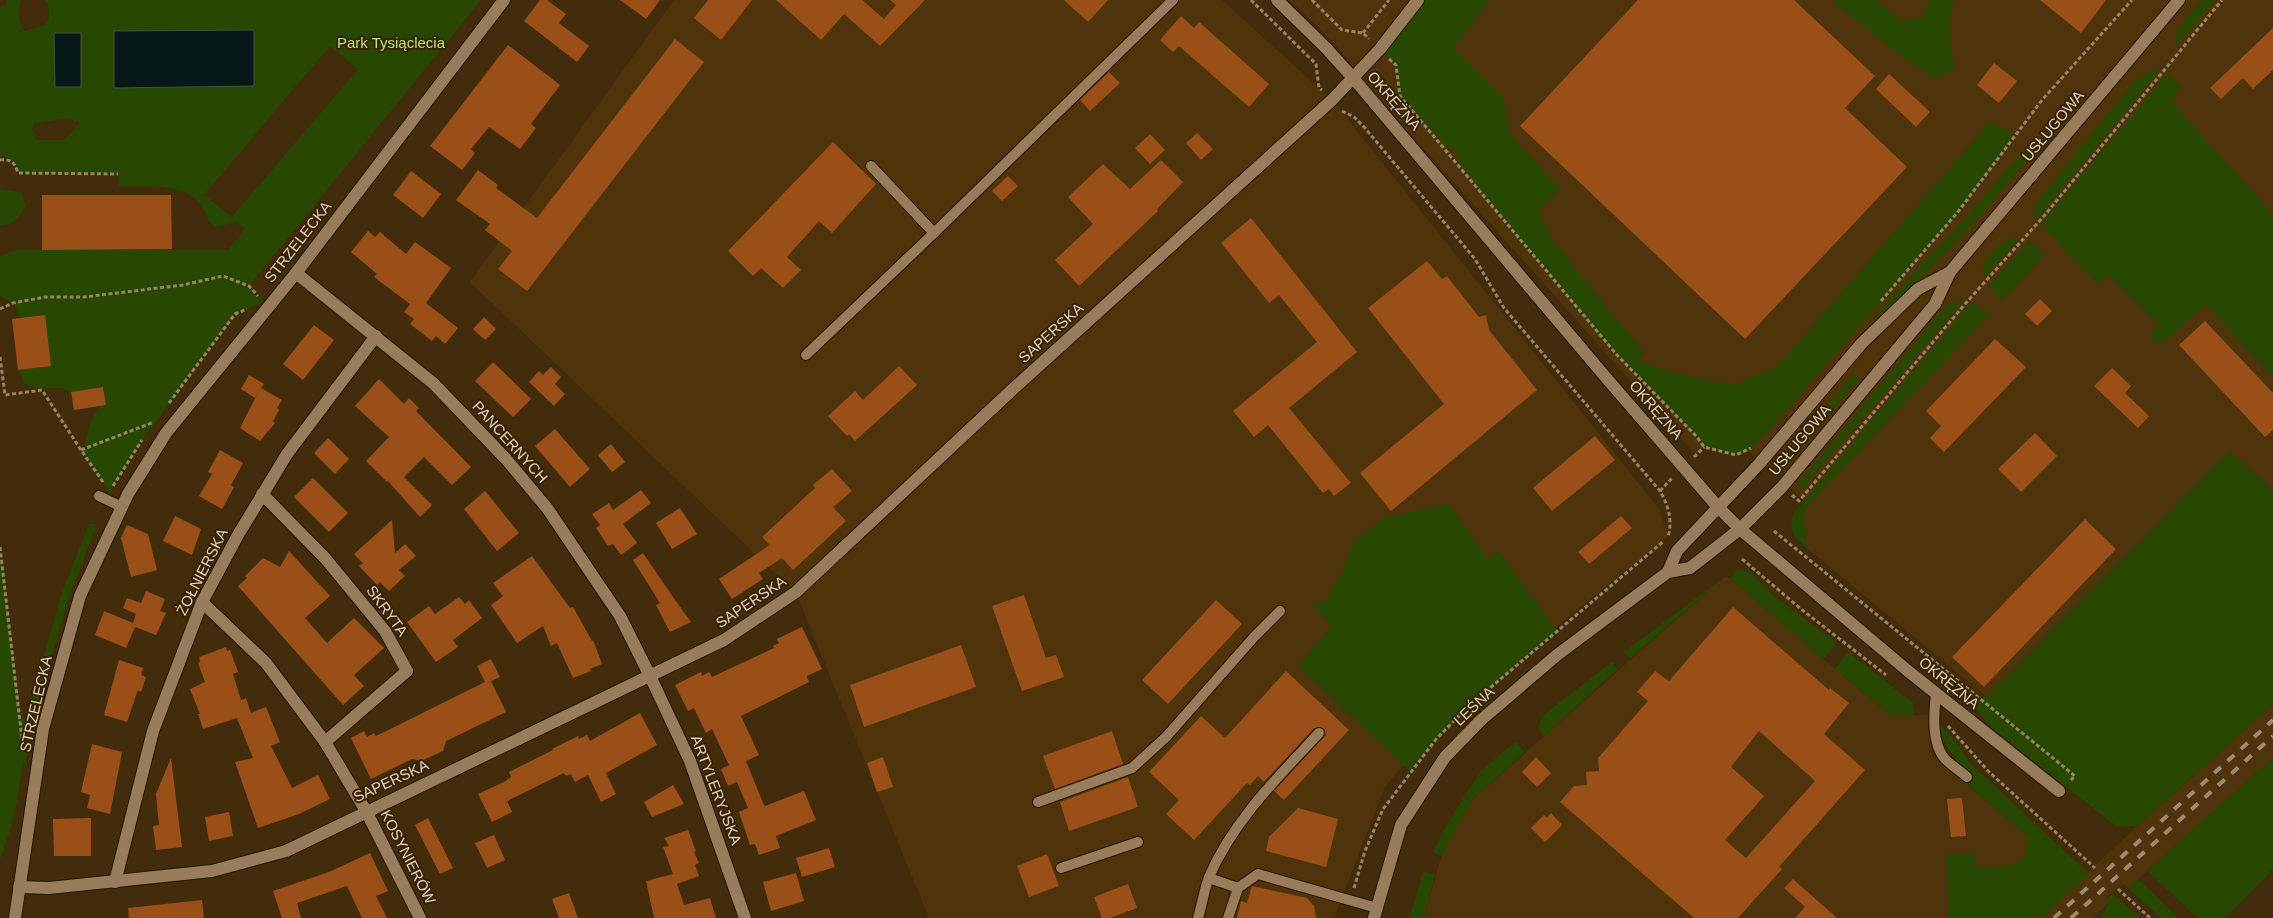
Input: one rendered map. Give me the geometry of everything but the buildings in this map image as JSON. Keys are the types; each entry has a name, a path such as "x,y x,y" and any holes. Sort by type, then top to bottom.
{"street":[{"name":"STRZELECKA","path":"15,918 43,729 80,596 122,507 166,433 296,273 504,0"},
{"name":"OKRĘŻNA","path":"1277,0 1326,48 1354,79 1717,506 1740,528 1936,693 2059,791"},
{"name":"SAPERSKA","path":"19,887 49,888 212,871 248,863 286,851 724,640 796,592 1020,383 1332,100 1380,50 1418,0"},
{"name":"USŁUGOWA","path":"1740,528 1782,487 1935,304 1950,272 2179,0"},
{"name":"USŁUGOWA","path":"1717,506 1759,464 1862,344 1918,289 1950,272"},
{"name":"PANCERNYCH","path":"296,273 433,383 506,459 547,508 620,616 650,676"},
{"name":"ŻOŁNIERSKA","path":"115,882 153,731 202,602 262,494 287,454 376,336"},
{"name":"SKRYTA","path":"262,494 325,558 379,623 406,670 325,742"},
{"name":"LEŚNA","path":"1668,572 1677,551 1717,506"},
{"name":"LEŚNA","path":"1375,913 1401,825 1445,757 1480,720 1558,655 1668,572 1690,568 1740,528"},
{"path":"202,602 266,663 325,742 366,811"},
{"name":"ARTYLERYJSKA","path":"650,676 690,761 745,918"},
{"name":"KOSYNIERÓW","path":"366,811 420,918"}],"lane":[{"path":"806,355 1173,0"},
{"path":"872,166 934,233"},
{"path":"105,496 122,507"},
{"path":"1038,802 1132,768 1166,737 1254,637 1280,611"},
{"path":"1936,693 1934,713 1938,749 1944,758 1967,777"},
{"path":"1198,918 1209,878 1231,837 1271,785 1319,733"},
{"path":"1061,868 1138,842"},
{"path":"1228,918 1238,888 1258,874 1350,900 1375,913"},
{"path":"1209,878 1238,888"}],"path":[{"path":"1251,0 1316,64 1319,88 1341,111 1354,117 1364,127 1475,259 1504,308 1660,491 1668,505 1670,522 1669,536 1666,540 1471,704 1437,738 1383,809 1365,851 1350,900"},
{"path":"1312,0 1342,30 1363,33 1396,65 1400,96 1617,355 1697,436 1704,447 1736,454 1748,451 1755,444"},
{"path":"1363,33 1388,0"},
{"path":"1880,303 1957,213 2042,100 2132,0"},
{"path":"1799,501 1946,326 2044,216 2222,0"},
{"path":"0,160 10,159 18,173 118,174"},
{"path":"0,309 13,303 45,298 84,297 183,285 223,276 249,286 264,302"},
{"path":"166,407 235,314 249,308"},
{"path":"0,357 4,395 42,390 81,450 105,496"},
{"path":"149,429 160,414"},
{"path":"81,450 154,422"},
{"path":"105,496 144,436"},
{"path":"1774,531 2075,776 2059,791"},
{"path":"0,547 20,706 24,757"},
{"path":"1742,559 1801,609 1892,679"},
{"path":"1934,713 1953,730 1988,771 2095,868"},
{"path":"2118,889 2150,918"}],"shaded area":[{"path":"674,0 1222,0 1332,100 1659,509 1669,536 1445,715 1385,787 1334,918 929,918 796,593 470,282"},
{"path":"1290,0 2273,0 2273,644 2107,797 1806,547 1804,510 1809,504 1748,451 1736,455 1704,447 1696,455 1370,88 1334,43"},
{"path":"254,30 254,86 114,88 114,31"},
{"path":"54,33 81,33 81,87 55,87"},
{"path":"1723,578 1730,578 1892,716 1929,715 1932,755 2072,873 2022,918 1424,918 1443,850 1472,800"},
{"path":"2273,705 2273,758 2128,888 2124,884 2105,898 2109,903 2092,918 2041,918 2137,826"}],"green space":[{"name":"Park Tysiąclecia","path":"7,0 22,0 19,15 24,31 45,25 49,18 48,3 44,0 481,0 249,286 264,302 235,314 135,450 110,493 81,450 84,449 91,421 101,405 106,404 103,387 71,392 62,388 38,388 25,385 18,370 45,315 20,318 13,303 0,296 0,256 16,250 228,250 245,228 237,222 215,227 209,222 204,208 196,199 185,192 160,187 119,186 118,174 18,173 12,161 7,157 0,156 0,6 7,5","holes":["330,46 358,69 232,217 204,195","61,119 79,121 79,124 64,140 35,140 36,135 32,130 34,124"]},
{"path":"1418,0 1490,0 1453,48 1504,99 1509,133 1561,190 1539,210 1553,241 1645,353 1637,360 1670,372 1733,385 1777,367 1990,122 2015,135 1957,213 1776,423 1748,451 1736,455 1704,447 1697,437 1628,366 1524,245 1456,158 1459,155 1452,147 1449,149 1400,96 1396,65 1380,49"},
{"path":"1831,0 1876,0 1901,21 1923,17 1929,0 1954,1 1949,28 1954,68 1936,79 1899,54"},
{"path":"2202,0 2216,0 2176,45 2181,26"},
{"path":"2153,69 2160,69 2037,220 2035,211 2037,202 2134,81"},
{"path":"2167,74 2182,86 2171,101 2273,214 2273,376 2206,305 2160,345 2149,335 2159,324 2108,276 2097,283 2044,228 2044,220"},
{"path":"2026,147 2033,153 1972,225 1928,271 1869,323 1922,263 1952,234"},
{"path":"0,189 21,192 26,206 16,219 9,224 0,226"},
{"path":"2013,238 2019,240 1984,277 1983,265 1985,261 2000,245"},
{"path":"2028,242 2045,255 2002,301 1989,286"},
{"path":"1957,301 1963,302 1801,490 1797,485 1946,306"},
{"path":"1972,302 1990,314 1804,510 1806,547 1793,533 1791,524 1793,514"},
{"path":"1854,374 1859,378 1783,469 1778,465"},
{"path":"2230,451 2273,490 2273,705 2137,826 2116,826 1988,725 1976,708 1977,700 1987,696"},
{"path":"1449,504 1488,559 1498,551 1557,630 1461,715 1426,751 1410,771 1298,666 1332,625 1312,604 1325,603 1343,570 1354,541 1384,518"},
{"path":"89,524 97,524 69,597 31,728 25,773 23,755 16,808 0,859 0,547 21,718 26,718 62,593"},
{"path":"1736,571 1750,572 1774,596 1837,643 1823,659 1730,578"},
{"path":"1723,578 1630,659 1624,652"},
{"path":"1848,652 1913,703 1915,716 1892,716 1835,669"},
{"path":"1612,662 1617,670 1543,737 1538,727 1542,716"},
{"path":"1940,724 1955,741 1969,762 2089,874 2041,918 1949,918 1946,853 1975,853 1976,868 2012,865 2026,857 2029,837 1963,781 1969,773 1950,751 1941,732"},
{"path":"1515,742 1525,752 1472,800 1441,856 1433,852 1450,819 1481,771"},
{"path":"2273,758 2273,869 2226,918 2198,918 2147,871"},
{"path":"1423,871 1435,875 1424,918 1410,918"},
{"path":"2138,879 2179,918 2161,918 2128,888"},
{"path":"2113,894 2140,918 2101,918 2108,903 2105,899"}],"railway":[{"path":"2054,918 2273,720"},
{"path":"2071,918 2273,736"}]}
